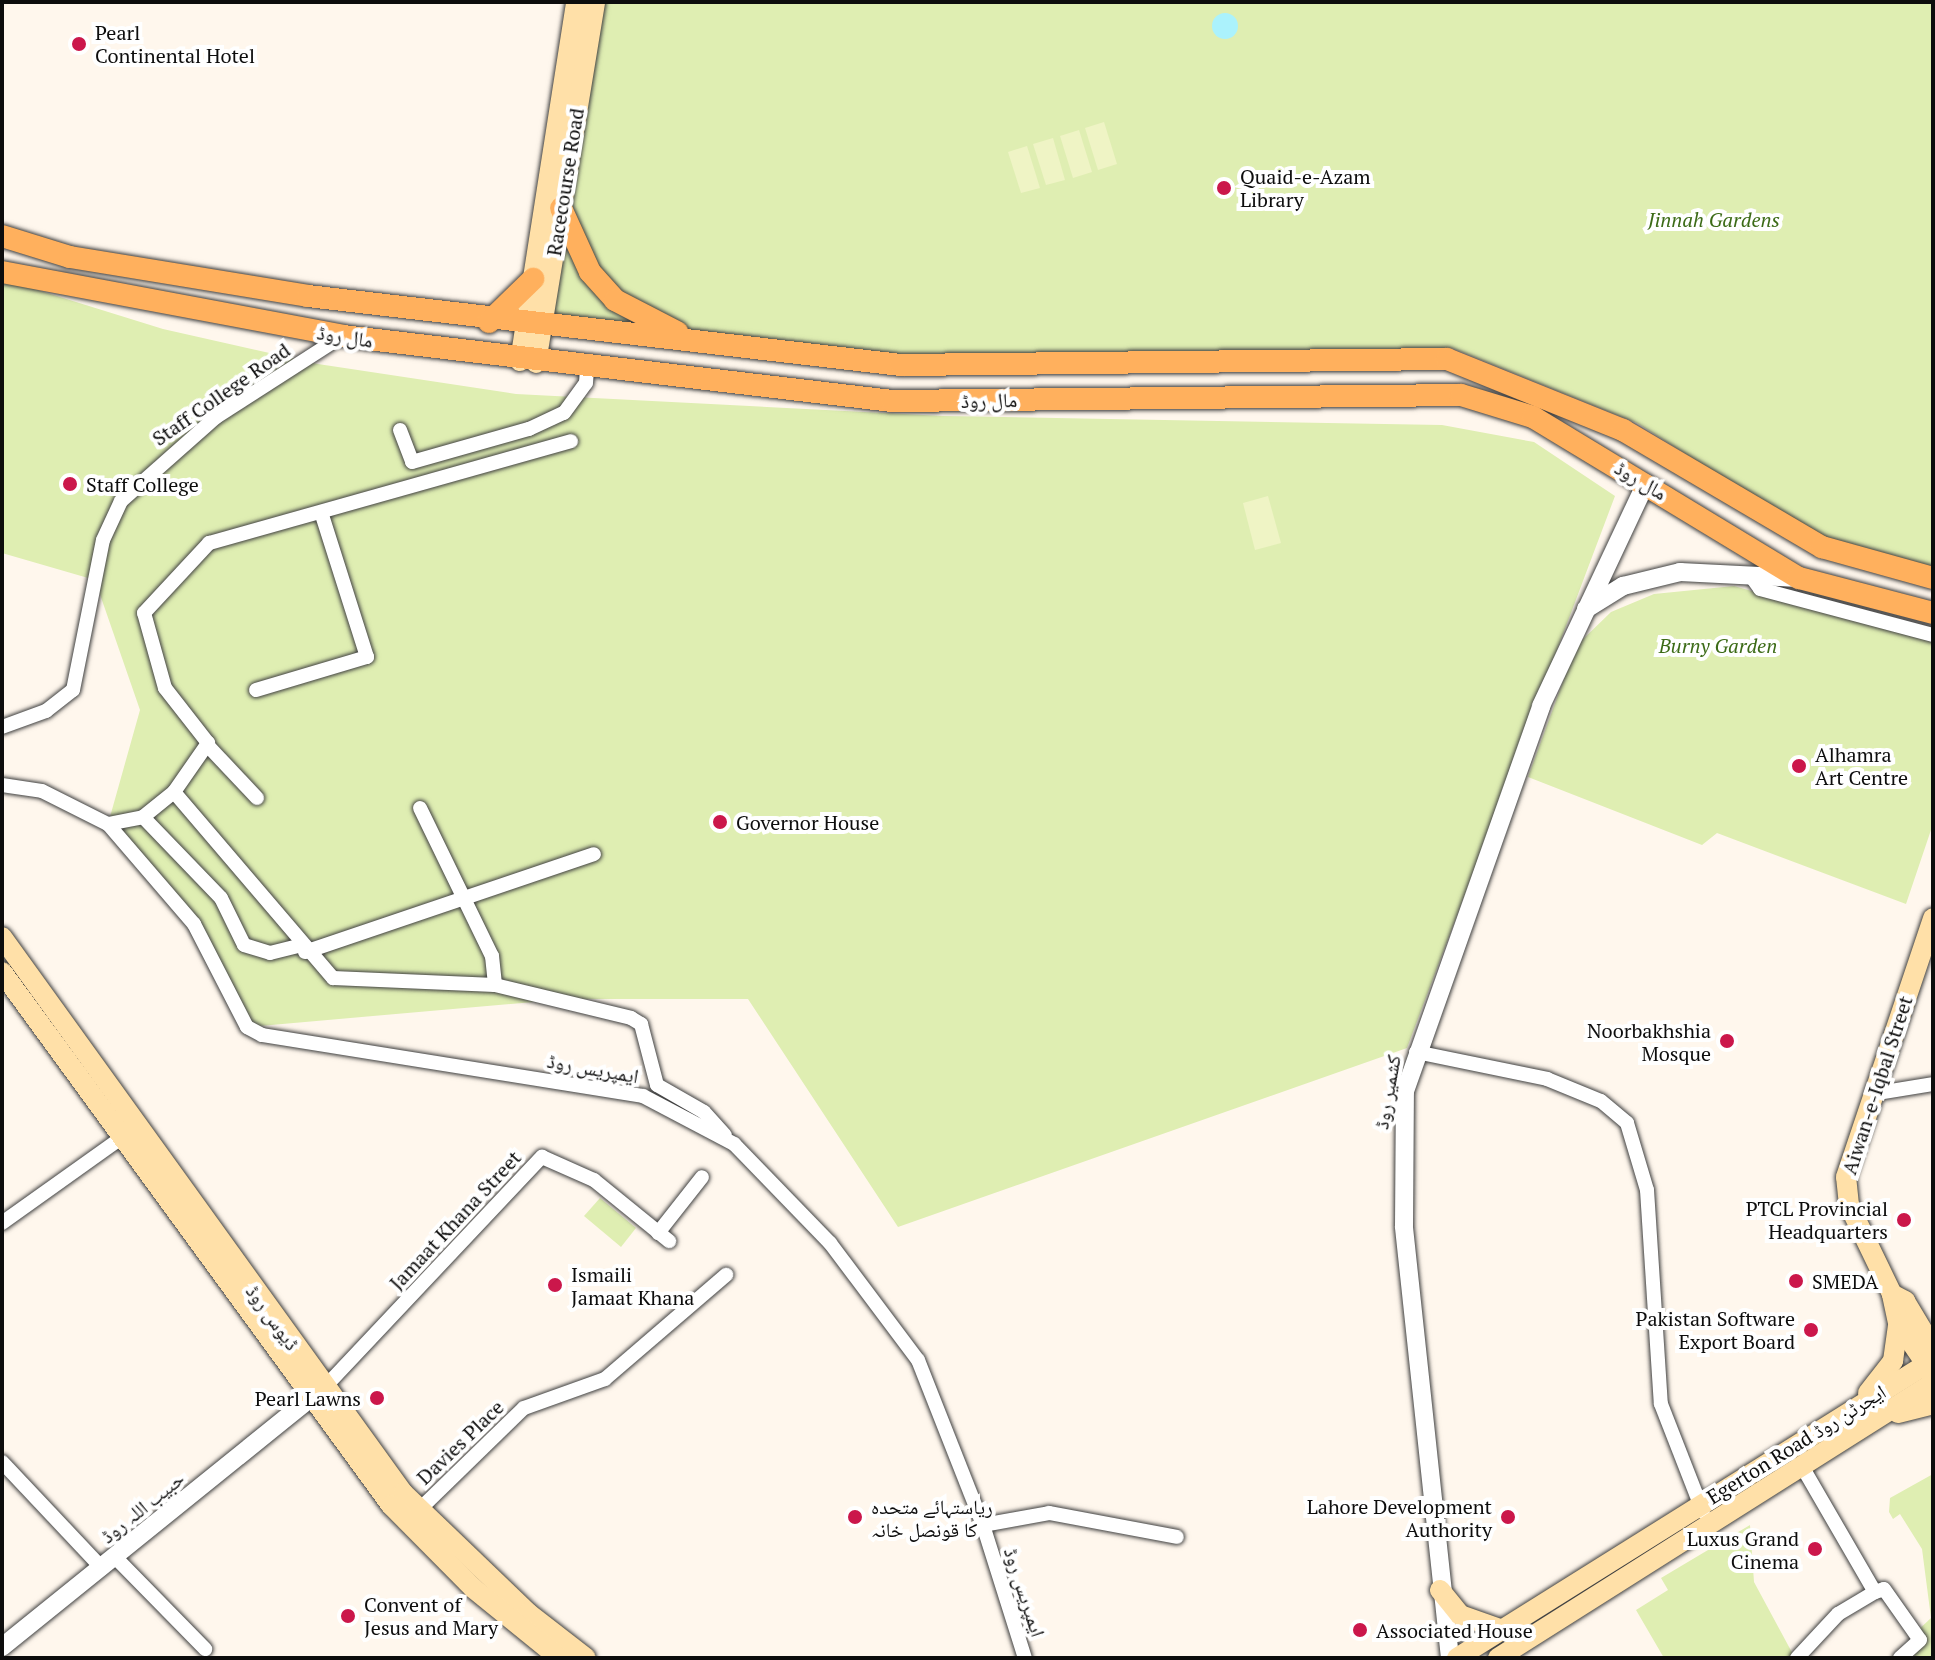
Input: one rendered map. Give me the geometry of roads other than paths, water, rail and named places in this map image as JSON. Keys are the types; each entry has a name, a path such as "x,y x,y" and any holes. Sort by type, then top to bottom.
{"main road":[{"name":"Racecourse Road","path":"533,327 533,279 576,2"},
{"name":"Racecourse Road","path":"528,362 533,327 561,208 595,2"},
{"path":"561,208 590,272 615,300 698,342"},
{"name":"مال روڈ","path":"2,236 70,257 489,322 913,366 1447,359 1612,424 1822,547 1933,578"},
{"name":"مال روڈ","path":"2,272 343,336 587,370 892,401 1461,395 1533,417 1799,578 1933,613"},
{"path":"489,322 533,279"},
{"name":"Aiwan-e-Iqbal Street","path":"1931,1366 1898,1323 1892,1294 1847,1197 1848,1164 1933,918"},
{"name":"ڈیوس روڈ","path":"2,937 405,1522 559,1658"},
{"name":"ڈیوس روڈ","path":"2,972 121,1138 316,1394 419,1510 586,1658"},
{"name":"Aiwan-e-Iqbal Street","path":"1892,1294 1905,1301 1931,1366"},
{"path":"1864,1401 1893,1361 1898,1323"},
{"name":"Egerton Road ایجرٹن روڈ","path":"1457,1658 1864,1401 1931,1366"},
{"name":"Egerton Road ایجرٹن روڈ","path":"1498,1658 1880,1418 1931,1366"},
{"path":"1880,1418 1933,1404"},
{"path":"1440,1590 1460,1615 1500,1629"}],"street":[{"name":"Staff College Road","path":"2,727 46,711 73,690 103,540 121,501 216,417 343,336"},
{"path":"400,430 412,462 529,429 564,413 586,383 587,370"},
{"path":"257,798 209,747 165,688 144,613 209,543 322,515 571,441"},
{"name":"کشمیر روڈ","path":"1450,1658 1440,1590 1400,1161 1416,1052 1541,706 1646,483"},
{"path":"256,690 367,657 322,515"},
{"path":"1750,575 1760,589 1933,635"},
{"path":"1584,610 1623,586 1658,576 1799,578"},
{"path":"108,824 143,817 174,792 209,747"},
{"name":"ایمپریس روڈ","path":"2,785 42,791 108,824 194,924 247,1027 262,1035 643,1096 734,1144 830,1243 904,1337 983,1525 1025,1658"},
{"path":"174,792 302,949 333,978 495,985 641,1024 657,1085 704,1112 734,1144"},
{"path":"420,808 492,956 495,985"},
{"path":"143,817 221,898 244,945 270,953 302,949 465,899 594,854"},
{"path":"1416,1052 1547,1079 1601,1101 1627,1123 1647,1190 1661,1404 1699,1505 1712,1526"},
{"path":"1872,1094 1933,1084"},
{"path":"2,1223 121,1138"},
{"name":"Jamaat Khana Street","path":"316,1394 542,1157 594,1180 664,1237 702,1177"},
{"name":"Davies Place","path":"419,1510 524,1408 605,1379 726,1275"},
{"name":"حبیب اللہ روڈ","path":"2,1647 316,1394"},
{"path":"1803,1468 1875,1592"},
{"path":"5,1472 205,1649"},
{"path":"983,1525 1049,1513 1177,1537"},
{"path":"1797,1658 1838,1614 1884,1589 1920,1640 1900,1658"}],"water":[{"path":"1225,13 1234,17 1238,26 1234,35 1225,39 1216,35 1212,26 1216,17"}],"place":[{"name":"Pearl Continental Hotel","path":"79,44"},
{"name":"Quaid-e-Azam Library","path":"1224,188"},
{"name":"Staff College","path":"70,484"},
{"name":"Alhamra Art Centre","path":"1799,766"},
{"name":"Governor House","path":"720,822"},
{"name":"Noorbakhshia Mosque","path":"1727,1041"},
{"name":"PTCL Provincial Headquarters","path":"1904,1220"},
{"name":"SMEDA","path":"1796,1281"},
{"name":"Ismaili Jamaat Khana","path":"555,1285"},
{"name":"Pakistan Software Export Board","path":"1811,1330"},
{"name":"Pearl Lawns","path":"377,1398"},
{"name":"ریاستہائے متحدہ کا قونصل خانہ","path":"855,1517"},
{"name":"Lahore Development Authority","path":"1508,1517"},
{"name":"Luxus Grand Cinema","path":"1815,1549"},
{"name":"Convent of Jesus and Mary","path":"348,1616"},
{"name":"Associated House","path":"1360,1630"}],"park label":[{"name":"Jinnah Gardens","path":"1714,219"},
{"name":"Burny Garden","path":"1718,645"}]}
